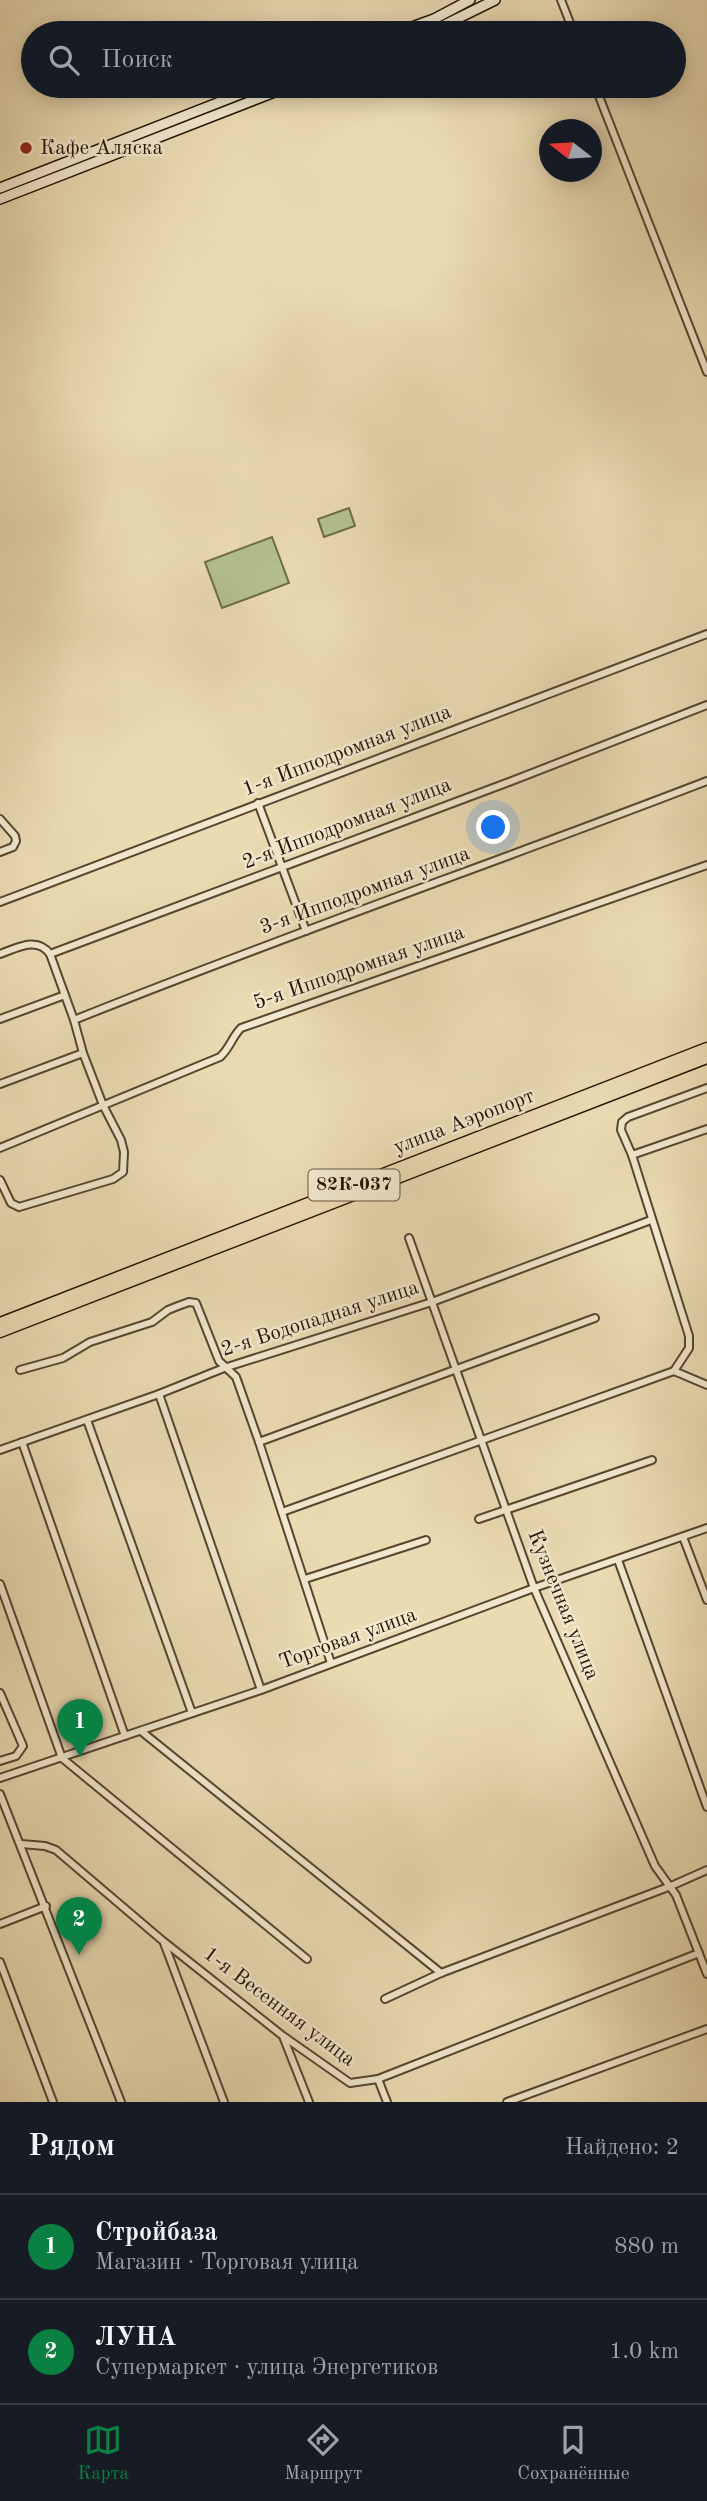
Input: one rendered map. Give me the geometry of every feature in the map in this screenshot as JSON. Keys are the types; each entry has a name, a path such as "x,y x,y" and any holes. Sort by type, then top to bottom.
{"main road":[{"path":"429,21 470,0"},
{"path":"452,21 495,0"},
{"path":"0,188 230,98"},
{"path":"0,199 259,98"},
{"name":"улица Аэропорт","path":"0,1323 707,1048"},
{"name":"улица Аэропорт","path":"0,1332 707,1058"}],"street":[{"path":"561,0 569,21"},
{"path":"600,98 707,372"},
{"name":"1-я Ипподромная улица","path":"0,902 707,634"},
{"name":"2-я Ипподромная улица","path":"50,954 707,705"},
{"name":"3-я Ипподромная улица","path":"74,1020 178,978 707,781"},
{"path":"258,803 306,931"},
{"path":"0,819 15,836 16,841 13,847 0,852"},
{"name":"5-я Ипподромная улица","path":"0,1148 220,1057 227,1051 233,1035 241,1028 707,865"},
{"path":"0,954 27,944 37,944 44,946 50,954 83,1053 124,1152 123,1172 120,1177 19,1207 11,1203 0,1180"},
{"path":"0,1019 65,995"},
{"path":"0,1084 83,1053"},
{"path":"282,1511 674,1371 689,1348 689,1336 632,1155 621,1130 622,1122 628,1117 707,1088"},
{"path":"632,1155 707,1129"},
{"name":"2-я Водопадная улица","path":"0,1450 224,1368 432,1302 651,1220"},
{"name":"Кузнечная улица","path":"410,1238 534,1588 655,1866 661,1877 671,1886 707,1974"},
{"path":"20,1370 63,1358 90,1342 152,1322 168,1310 189,1302 196,1303 216,1356 224,1368 236,1377 331,1663"},
{"path":"259,1442 595,1318"},
{"path":"674,1371 707,1385"},
{"path":"159,1394 261,1689"},
{"path":"87,1420 192,1713"},
{"path":"22,1442 125,1736"},
{"path":"479,1519 652,1460"},
{"name":"Торговая улица","path":"0,1779 261,1689 534,1588 707,1528"},
{"path":"684,1537 707,1601"},
{"path":"305,1579 426,1540"},
{"path":"618,1560 707,1807"},
{"path":"0,1584 62,1758 307,1959"},
{"path":"0,1693 23,1746 16,1756 0,1761"},
{"path":"141,1731 441,1973"},
{"path":"0,1794 121,2102"},
{"name":"1-я Весенняя улица","path":"21,1844 56,1850 163,1941 283,2036 341,2078 351,2082 378,2079 699,1953"},
{"path":"385,1998 441,1973 707,1870"},
{"path":"0,1924 46,1906"},
{"path":"163,1941 224,2102"},
{"path":"0,1962 53,2102"},
{"path":"507,2102 707,2029"},
{"path":"283,2036 309,2102"},
{"path":"378,2079 387,2102"}],"green space":[{"path":"349,508 355,526 324,537 318,519"},
{"path":"272,537 289,583 222,608 205,562"}],"place":[{"name":"Кафе Аляска","path":"26,148"},
{"name":"Стройбаза","path":"80,1757"},
{"name":"ЛУНА","path":"79,1955"}]}
